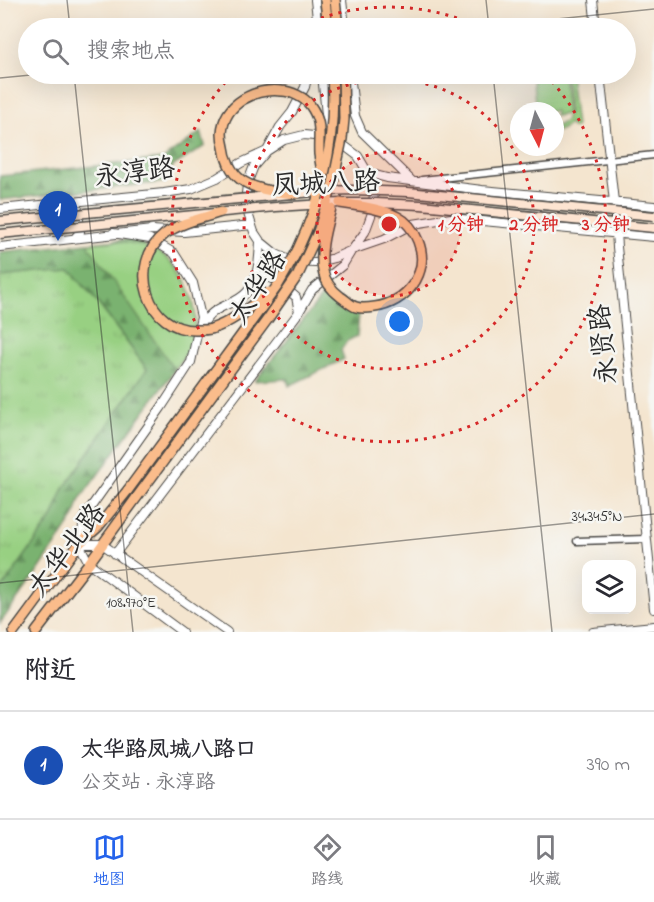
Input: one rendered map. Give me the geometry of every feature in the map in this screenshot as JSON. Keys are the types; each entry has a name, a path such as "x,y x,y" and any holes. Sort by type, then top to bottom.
{"main road":[{"path":"325,0 327,18"},
{"path":"335,0 337,18"},
{"name":"太华路","path":"128,490 278,285 298,249 315,209 324,178 331,137 333,84"},
{"name":"太华路","path":"137,497 298,274 318,232 333,183 344,119 343,84"},
{"path":"297,194 269,191 253,186 240,179 232,170 225,155 222,133 227,116 240,101 258,92 274,90 290,91 309,104 320,125 319,153 324,178"},
{"path":"337,163 338,182 321,251 323,274 333,291 356,307 385,306 404,296 420,274 422,261 420,246 413,230 400,218 380,210 340,203"},
{"name":"凤城八路","path":"0,221 353,190 408,192 654,216"},
{"name":"凤城八路","path":"0,234 221,212 340,203 421,205 654,228"},
{"path":"221,212 186,223 165,234 152,249 144,276 147,295 158,312 174,325 188,330 210,329 241,315 278,285"},
{"name":"太华北路","path":"14,632 79,544 98,527 128,490"},
{"name":"太华北路","path":"36,632 137,497"}],"street":[{"path":"315,0 316,18"},
{"path":"342,0 344,18"},
{"path":"592,0 595,18"},
{"path":"306,84 292,112 280,126 267,151 254,166 247,184 245,204 254,232 260,241 276,254 294,262 315,263 352,250"},
{"path":"323,84 326,116 324,137"},
{"path":"351,84 355,116 362,132 412,181 654,155"},
{"name":"永贤路","path":"601,84 654,609"},
{"path":"115,554 299,312 312,290 343,265 365,232 372,213 374,193 368,173 358,156 342,144 324,137 304,135 284,140 267,151"},
{"name":"永淳路","path":"0,209 190,189 217,178 267,151"},
{"name":"凤城八路","path":"368,173 387,178 482,190 654,206"},
{"path":"472,220 469,206 472,195 482,190"},
{"path":"71,202 78,209 80,232 73,240"},
{"name":"凤城八路","path":"352,250 384,239 413,224 451,218 654,237"},
{"name":"永淳路","path":"0,248 113,233 152,230 184,232 252,225"},
{"path":"113,233 150,239 174,253 194,283 201,317 191,362 86,514 79,544 89,563 182,632"},
{"path":"196,341 204,322 215,309 231,303 247,292 258,271 260,241"},
{"path":"254,279 264,275 277,281 296,297 299,312"},
{"path":"577,541 647,539"},
{"path":"79,544 102,544 227,632"},
{"path":"593,632 654,626"}],"green space":[{"path":"533,84 564,84 567,114 564,114 564,102 535,102"},
{"path":"566,84 571,84 576,128 571,128 570,123 564,128 564,122 569,113"},
{"path":"201,132 205,146 173,166 165,182 0,200 0,176 163,159"},
{"path":"146,237 137,270 196,332 193,345 80,499 74,518 0,623 0,591 52,518 64,488 147,369 69,268 0,275 0,252"},
{"path":"118,241 143,246 158,252 176,268 189,289 195,313 193,337 190,346 174,369 89,246 90,243"},
{"path":"71,267 150,373 56,519 0,592 0,275"},
{"path":"323,295 359,314 357,336 347,341 341,350 344,359 289,386 287,379 255,381"}],"place":[{"name":"太华路凤城八路口","path":"58,241"}]}
